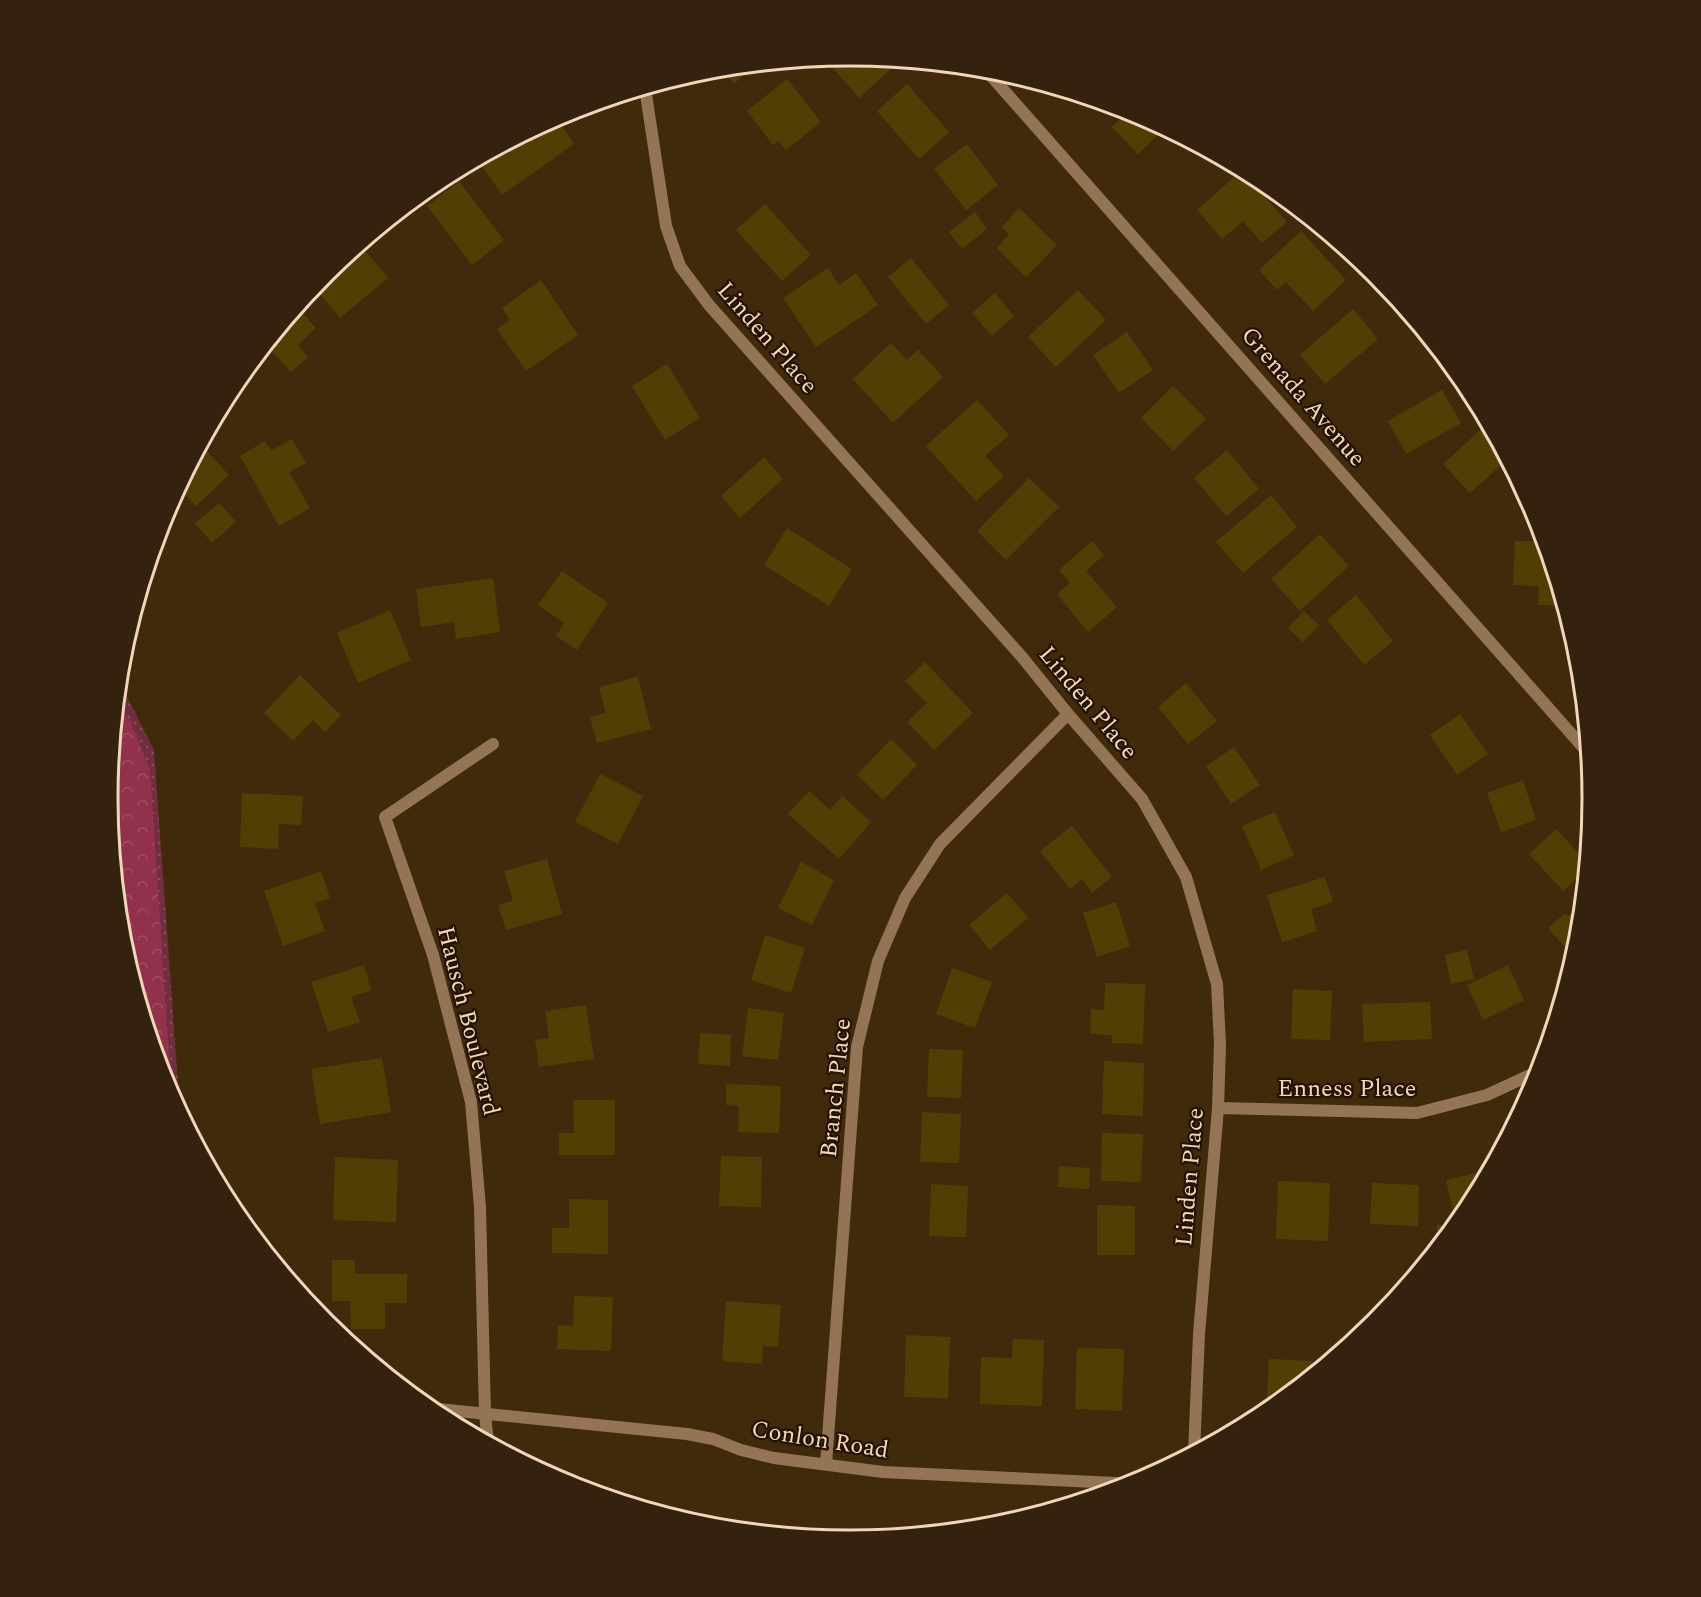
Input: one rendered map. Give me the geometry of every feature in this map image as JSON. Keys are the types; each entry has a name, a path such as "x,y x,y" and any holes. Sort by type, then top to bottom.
{"street":[{"name":"Grenada Avenue","path":"996,81 1580,744"},
{"name":"Linden Place","path":"646,96 666,226 680,266 709,305 1022,657 1142,799 1186,877 1217,984 1220,1044 1218,1108 1198,1334 1194,1445"},
{"name":"Branch Place","path":"826,1464 857,1047 878,961 905,898 940,844 1068,714"},
{"name":"Hausch Boulevard","path":"487,1435 480,1207 471,1102 434,955 385,817 493,744"},
{"name":"Enness Place","path":"1218,1108 1417,1113 1487,1095 1528,1076"},
{"name":"Conlon Road","path":"447,1410 687,1434 713,1438 741,1450 765,1456 883,1472 1110,1483"}],"shaded area":[{"path":"126,694 154,750 178,1088 157,1034 143,988 124,894 118,798"}],"green space":[{"path":"123,711 129,718 150,770 170,1068 143,988 124,894 118,798"}],"building":[{"path":"832,67 892,68 859,98"},
{"path":"745,74 734,84 728,77"},
{"path":"787,79 821,122 786,150 778,141 773,145 747,111"},
{"path":"907,84 949,132 919,159 877,111"},
{"path":"1121,118 1158,135 1138,154 1112,127"},
{"path":"562,126 574,144 502,195 482,165"},
{"path":"967,144 998,185 966,210 934,169"},
{"path":"1236,176 1261,192 1287,222 1262,243 1243,221 1222,239 1197,210"},
{"path":"459,181 504,240 472,265 427,206"},
{"path":"765,204 811,255 782,281 736,230"},
{"path":"1019,208 1057,245 1026,277 997,248 1009,234 1002,227"},
{"path":"975,212 987,229 962,249 949,232"},
{"path":"1301,231 1346,280 1313,311 1286,282 1277,290 1259,270"},
{"path":"365,251 388,278 340,318 320,294"},
{"path":"911,258 949,305 926,324 888,277"},
{"path":"828,268 839,285 856,273 878,305 816,347 783,298"},
{"path":"541,280 578,335 526,371 497,329 510,320 502,308"},
{"path":"1078,290 1106,320 1056,367 1028,337"},
{"path":"995,293 1014,316 992,336 972,313"},
{"path":"1353,309 1378,339 1325,384 1300,355"},
{"path":"303,313 316,328 298,345 308,357 291,372 271,351"},
{"path":"1127,332 1153,370 1119,393 1093,355"},
{"path":"891,343 907,360 918,350 943,377 893,423 853,379"},
{"path":"667,364 700,418 665,440 632,386"},
{"path":"1173,386 1206,419 1173,451 1141,418"},
{"path":"1442,390 1461,423 1406,454 1388,421"},
{"path":"977,400 1009,435 985,456 1004,476 976,501 926,446"},
{"path":"1483,428 1502,465 1470,493 1443,464"},
{"path":"292,439 306,463 289,472 310,508 279,526 240,456 265,441 271,451"},
{"path":"1227,450 1259,489 1226,516 1194,478"},
{"path":"206,451 229,475 196,506 185,494"},
{"path":"764,457 783,479 740,518 721,496"},
{"path":"1029,478 1059,507 1006,560 977,531"},
{"path":"1271,495 1297,527 1243,573 1216,542"},
{"path":"220,503 236,522 212,543 195,523"},
{"path":"787,528 852,569 829,606 764,565"},
{"path":"1320,534 1349,566 1300,611 1271,579"},
{"path":"1092,541 1104,555 1086,571 1117,607 1088,632 1057,594 1070,583 1059,570"},
{"path":"1515,541 1536,542 1557,606 1538,605 1539,586 1513,585"},
{"path":"562,571 608,603 577,650 556,636 564,623 538,605"},
{"path":"493,578 500,632 456,639 454,622 421,627 416,589"},
{"path":"1356,595 1393,641 1364,665 1327,620"},
{"path":"390,610 411,660 358,683 337,633"},
{"path":"1304,611 1319,625 1303,642 1288,628"},
{"path":"925,662 973,713 934,750 907,722 927,703 905,681"},
{"path":"300,675 341,715 325,732 313,720 293,741 264,713"},
{"path":"638,677 651,729 597,743 590,717 606,713 599,687"},
{"path":"1186,683 1217,721 1188,744 1158,707"},
{"path":"1460,714 1488,754 1457,775 1430,735"},
{"path":"891,739 917,765 883,800 857,775"},
{"path":"1234,747 1260,785 1231,804 1206,766"},
{"path":"600,774 643,796 618,844 575,822"},
{"path":"1523,780 1536,820 1501,832 1487,793"},
{"path":"809,791 830,810 842,796 871,822 839,859 788,814"},
{"path":"242,793 303,796 301,825 279,824 278,849 240,847"},
{"path":"1275,812 1294,855 1261,870 1242,826"},
{"path":"1072,826 1112,877 1092,893 1082,879 1070,889 1040,851"},
{"path":"1556,829 1580,855 1578,877 1563,891 1529,854"},
{"path":"547,859 562,914 506,930 498,905 513,901 504,871"},
{"path":"801,862 834,880 812,925 778,908"},
{"path":"321,871 330,898 315,903 325,931 283,946 264,891"},
{"path":"1325,877 1333,902 1311,909 1317,931 1282,942 1267,895"},
{"path":"1007,893 1028,918 990,950 969,925"},
{"path":"1116,902 1130,946 1097,957 1083,913"},
{"path":"1574,910 1567,949 1548,928 1565,913 1568,916"},
{"path":"765,935 805,948 791,993 751,980"},
{"path":"1467,950 1474,979 1451,984 1445,955"},
{"path":"364,965 371,990 351,997 360,1022 328,1032 311,982"},
{"path":"1508,965 1524,1000 1483,1020 1467,985"},
{"path":"952,968 992,982 975,1028 936,1014"},
{"path":"1105,983 1145,984 1143,1044 1112,1043 1112,1035 1090,1034 1091,1009 1104,1010"},
{"path":"1293,989 1332,991 1330,1040 1291,1039"},
{"path":"1430,1002 1432,1039 1364,1042 1362,1004"},
{"path":"586,1005 594,1059 539,1067 535,1040 549,1038 545,1011"},
{"path":"748,1008 784,1013 778,1060 742,1056"},
{"path":"700,1033 731,1035 730,1066 698,1064"},
{"path":"929,1049 963,1050 961,1098 927,1097"},
{"path":"382,1058 391,1112 320,1124 311,1069"},
{"path":"1104,1061 1144,1063 1143,1116 1102,1114"},
{"path":"726,1084 781,1086 779,1133 738,1132 739,1106 726,1105"},
{"path":"573,1100 615,1100 615,1155 559,1155 559,1133 574,1133"},
{"path":"922,1112 961,1114 959,1163 920,1162"},
{"path":"1102,1133 1143,1134 1141,1182 1101,1181"},
{"path":"721,1156 762,1157 761,1207 719,1206"},
{"path":"335,1157 398,1160 396,1222 333,1220"},
{"path":"1059,1166 1090,1168 1089,1189 1058,1187"},
{"path":"1481,1172 1453,1214 1446,1180"},
{"path":"1278,1181 1330,1183 1328,1241 1276,1239"},
{"path":"1372,1183 1419,1185 1418,1226 1370,1224"},
{"path":"931,1184 968,1186 966,1237 929,1236"},
{"path":"569,1199 608,1200 608,1254 552,1253 552,1228 569,1228"},
{"path":"1097,1205 1135,1206 1135,1255 1097,1255"},
{"path":"1437,1225 1445,1225 1437,1238"},
{"path":"332,1260 355,1260 355,1274 407,1274 407,1303 385,1303 385,1329 351,1329 350,1301 332,1301"},
{"path":"574,1296 613,1297 611,1351 557,1349 558,1325 573,1326"},
{"path":"726,1301 781,1305 778,1347 763,1346 762,1364 722,1361"},
{"path":"906,1335 950,1337 948,1398 904,1397"},
{"path":"1013,1339 1044,1340 1042,1406 980,1404 981,1357 1012,1358"},
{"path":"1077,1348 1124,1349 1122,1411 1075,1409"},
{"path":"1269,1359 1312,1361 1312,1367 1267,1401"}]}
